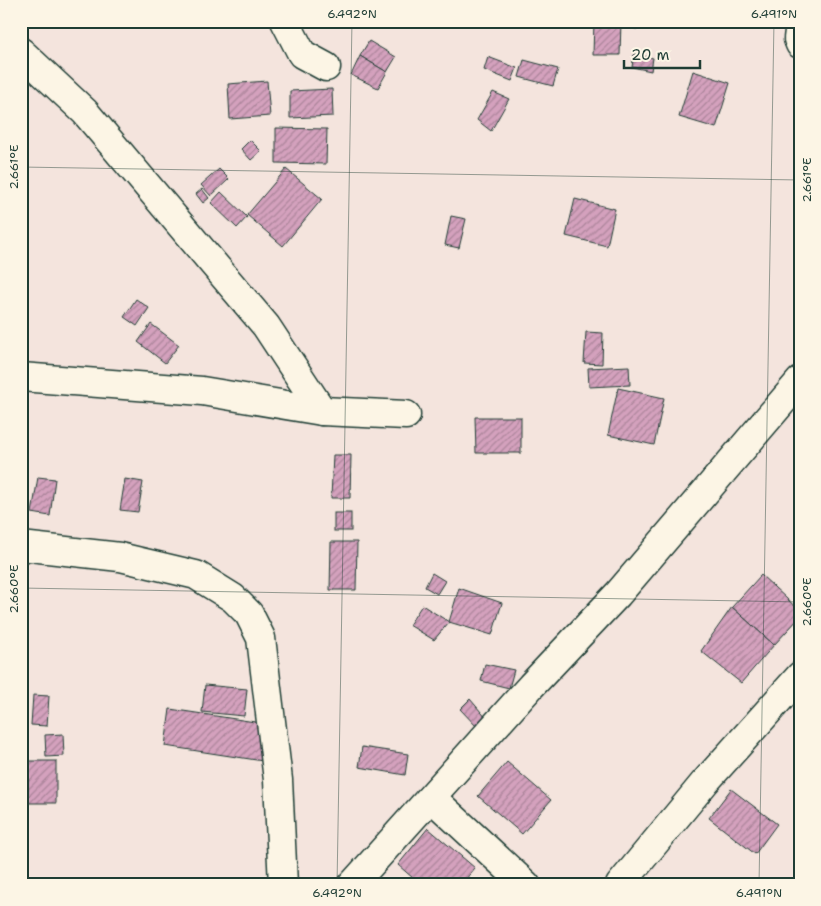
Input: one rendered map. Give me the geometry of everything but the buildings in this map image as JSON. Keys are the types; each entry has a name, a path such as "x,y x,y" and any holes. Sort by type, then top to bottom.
{"street":[{"path":"284,21 302,54 326,67"},
{"path":"800,23 798,39 800,44"},
{"path":"21,52 85,112 266,326 322,411"},
{"path":"21,377 202,391 322,411 406,415"},
{"path":"352,885 432,798 518,699 618,594 800,381"},
{"path":"21,546 120,557 196,576 233,598 249,614 261,638 278,780 283,885"},
{"path":"620,885 705,782 800,676"},
{"path":"432,798 526,885"}]}
